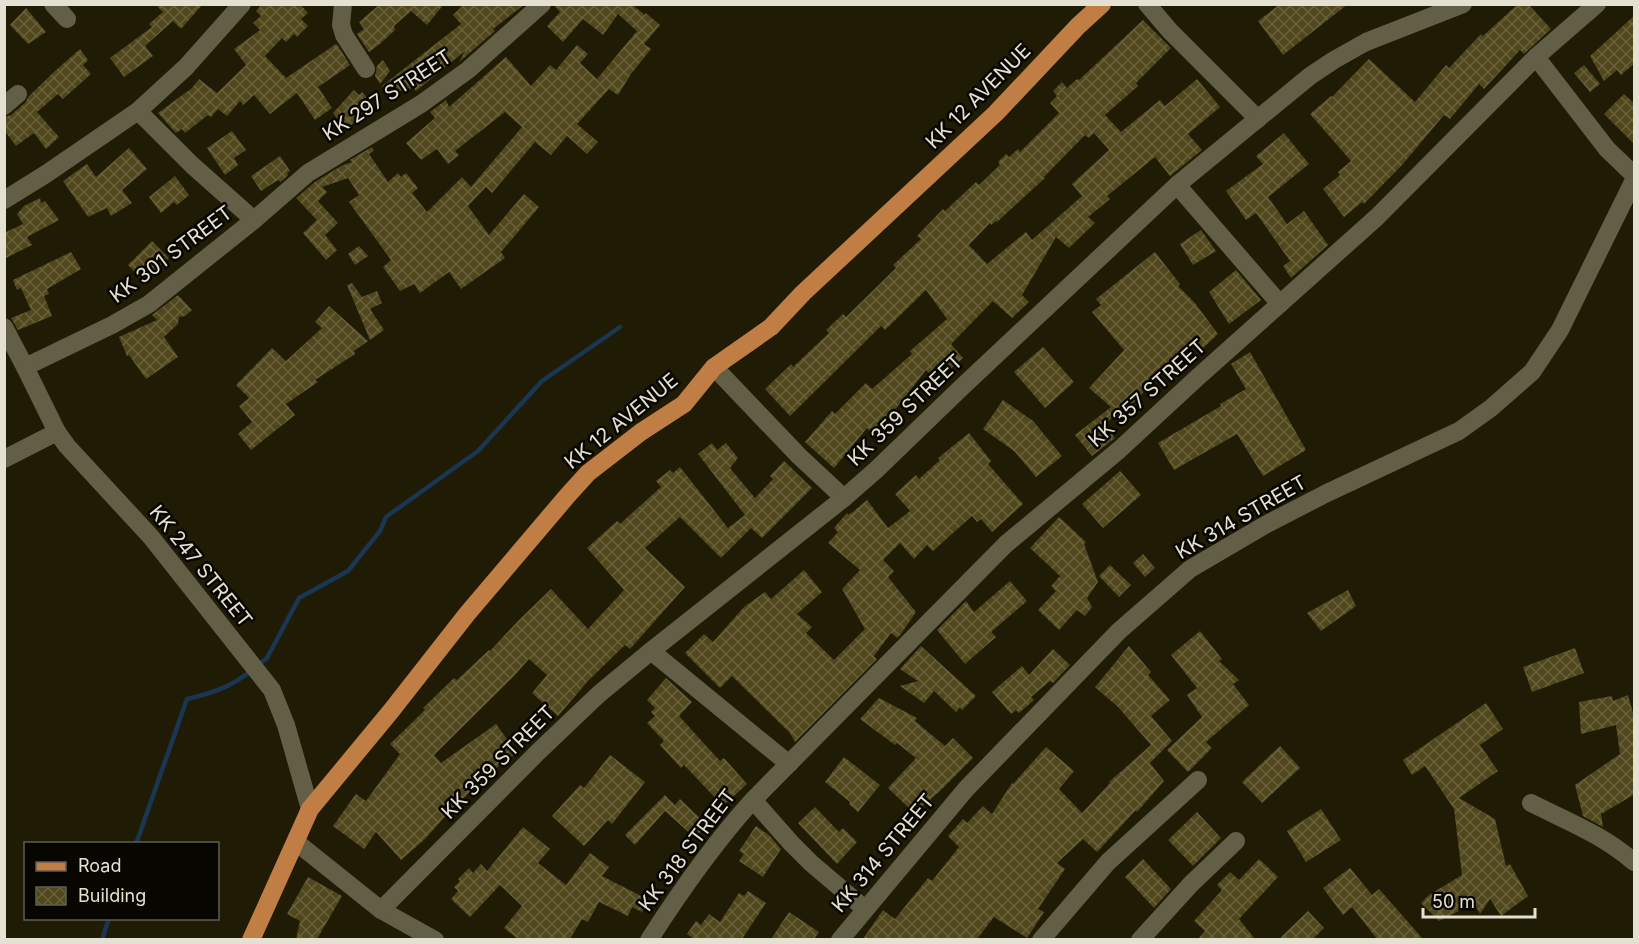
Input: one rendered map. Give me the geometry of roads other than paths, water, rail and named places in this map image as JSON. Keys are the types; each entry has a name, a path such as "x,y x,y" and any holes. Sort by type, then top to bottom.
{"main road":[{"name":"KK 12 AVENUE","path":"251,939 310,809 467,614 588,473 641,432 684,404 714,367 771,327 803,293 996,113 1078,26 1102,4"}],"street":[{"path":"53,4 67,19"},
{"path":"343,4 340,25 344,36 366,69"},
{"name":"KK 297 STREET","path":"254,220 308,173 421,104 468,70 542,4"},
{"path":"1147,4 1170,32 1258,119"},
{"name":"KK 359 STREET","path":"381,910 599,694 844,498 1177,185 1310,76 1334,60 1366,42 1463,4"},
{"name":"KK 357 STREET","path":"789,764 1006,544 1119,450 1198,376 1377,217 1536,57 1597,4"},
{"path":"4,200 138,111 186,67 235,7"},
{"path":"1536,57 1607,149 1635,175"},
{"path":"138,111 192,165 254,220"},
{"name":"KK 314 STREET","path":"840,939 966,789 1068,681 1119,631 1190,569 1306,503 1459,431 1491,408 1532,372 1560,330 1635,180"},
{"path":"1177,185 1280,304"},
{"name":"KK 301 STREET","path":"17,364 112,325 149,304 254,220"},
{"path":"4,327 17,364"},
{"name":"KK 247 STREET","path":"17,364 57,432 151,537 272,690 286,725 310,809"},
{"path":"714,367 799,456 844,498"},
{"path":"4,459 57,432"},
{"path":"651,651 789,764"},
{"name":"KK 318 STREET","path":"649,939 721,836 789,764"},
{"path":"1041,939 1108,862 1198,780"},
{"path":"753,800 791,843 833,883 865,909"},
{"path":"1531,803 1591,831 1620,849 1635,862"},
{"path":"296,842 381,910 435,939"},
{"path":"1140,939 1191,884 1236,842"}],"waterway":[{"path":"258,665 267,658 299,598 348,571 380,531 386,517 478,451 542,381 620,327"},
{"path":"137,842 187,699 221,689 252,670"},
{"path":"102,940 108,920"}]}
